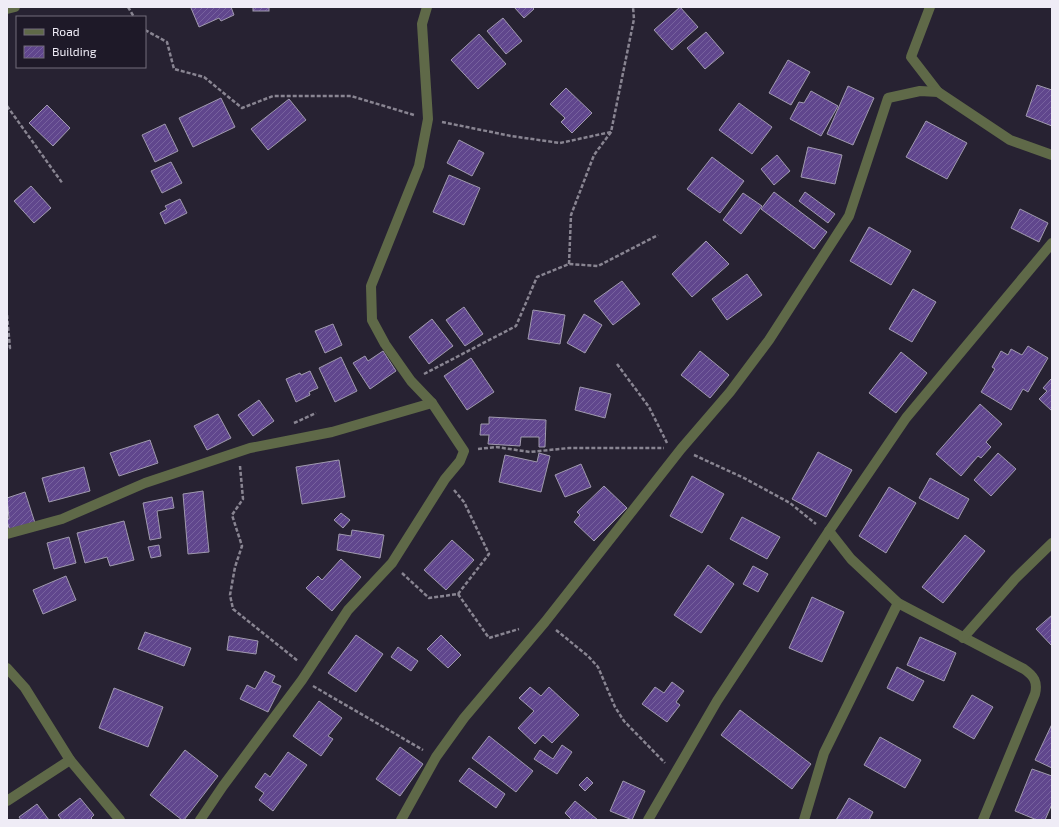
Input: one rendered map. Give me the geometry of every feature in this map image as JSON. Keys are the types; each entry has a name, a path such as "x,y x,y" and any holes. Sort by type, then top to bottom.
{"street":[{"path":"7,9 15,7"},
{"path":"200,820 223,786 302,680 348,610 392,563 445,479 460,461 464,451 432,403 411,381 385,344 372,320 371,286 419,166 428,119 422,24 427,7"},
{"path":"930,7 911,57 938,92 1010,140 1052,156"},
{"path":"401,820 436,757 486,690 545,622 681,449 730,392 769,340 849,216 888,98 920,91 938,92"},
{"path":"648,820 717,701 829,531 906,418 1052,243"},
{"path":"7,534 62,519 145,483 250,448 332,432 432,403"},
{"path":"829,531 851,560 898,603 1024,669 1033,676 1037,686 982,820"},
{"path":"963,638 1015,580 1052,543"},
{"path":"804,820 824,753 898,603"},
{"path":"7,668 25,688 70,760 120,820"},
{"path":"7,801 70,760"}],"path":[{"path":"128,7 133,16"},
{"path":"569,264 571,215 594,155 611,132 634,19 632,7"},
{"path":"146,31 167,42 174,69 204,77 242,108 273,96 351,96 428,119 511,136 560,143 611,132"},
{"path":"7,107 63,184"},
{"path":"411,381 516,326 537,277 569,264 598,266 658,235"},
{"path":"7,315 10,348 7,349"},
{"path":"464,451 496,448 530,452 569,448 669,448 649,407 616,364"},
{"path":"681,449 744,478 790,503 812,522 829,531"},
{"path":"239,452 243,499 232,516 242,546 235,567 230,595 233,609 309,670"},
{"path":"392,563 429,598 458,594 489,554 464,502 445,479"},
{"path":"458,594 489,638 545,622 588,656 598,666 615,707 624,721 675,774"},
{"path":"302,680 436,757"}],"building":[{"path":"231,7 234,15 221,21 219,18 199,27 191,8"},
{"path":"253,7 269,7 269,11 253,11"},
{"path":"514,7 532,7 534,9 524,18"},
{"path":"680,7 698,27 672,50 654,30"},
{"path":"503,18 522,41 506,54 487,31"},
{"path":"706,32 724,53 705,69 687,48"},
{"path":"479,34 506,64 478,89 451,60"},
{"path":"788,60 810,72 791,105 769,93"},
{"path":"1037,85 1052,90 1052,126 1026,116"},
{"path":"848,86 874,98 853,145 827,134"},
{"path":"566,88 592,113 572,133 561,122 565,118 550,104"},
{"path":"811,91 838,106 821,136 790,119 799,102 804,103"},
{"path":"221,98 235,127 193,147 179,118"},
{"path":"289,99 306,120 268,150 251,129"},
{"path":"739,103 772,127 752,154 719,130"},
{"path":"47,105 70,128 53,146 29,123"},
{"path":"926,121 967,143 947,179 906,157"},
{"path":"165,124 178,151 155,162 142,135"},
{"path":"459,140 484,153 472,176 447,163"},
{"path":"808,147 842,155 835,184 801,177"},
{"path":"777,155 790,171 774,185 761,169"},
{"path":"712,157 744,181 720,213 687,189"},
{"path":"171,162 182,183 162,193 151,171"},
{"path":"449,175 480,188 464,225 433,212"},
{"path":"31,186 51,208 34,223 14,201"},
{"path":"774,192 827,232 814,249 761,209"},
{"path":"805,192 835,214 828,223 799,201"},
{"path":"743,193 762,206 741,234 723,220"},
{"path":"180,199 187,213 165,224 160,213 167,209 165,206"},
{"path":"1020,209 1048,223 1039,242 1011,228"},
{"path":"869,227 911,251 891,285 850,261"},
{"path":"706,241 729,264 692,297 672,274"},
{"path":"747,274 762,295 727,320 712,299"},
{"path":"622,281 640,304 613,325 594,301"},
{"path":"913,289 936,302 912,342 889,329"},
{"path":"464,307 483,334 465,346 446,320"},
{"path":"533,310 565,315 560,344 528,339"},
{"path":"584,314 602,325 585,353 567,343"},
{"path":"432,319 453,346 429,364 409,337"},
{"path":"333,324 342,345 325,353 315,331"},
{"path":"1028,346 1048,358 1028,392 1023,389 1011,410 981,392 995,369 992,367 1001,351 1008,355 1011,349 1022,355"},
{"path":"383,351 396,371 370,389 353,363 365,356 368,361"},
{"path":"700,351 729,375 710,398 681,375"},
{"path":"901,352 927,373 896,413 869,393"},
{"path":"341,357 357,391 335,402 319,368"},
{"path":"471,358 494,392 467,410 444,376"},
{"path":"310,371 318,388 309,392 310,395 296,402 286,379 300,373 301,375"},
{"path":"1051,379 1052,411 1039,399 1047,391 1043,388"},
{"path":"580,387 611,394 605,418 575,410"},
{"path":"259,400 274,421 253,436 238,415"},
{"path":"980,404 1002,424 986,442 991,447 981,458 978,456 961,476 936,454"},
{"path":"218,414 231,438 207,450 194,426"},
{"path":"489,417 546,420 545,447 539,447 539,437 521,437 520,446 488,444 489,435 480,435 481,424 489,424"},
{"path":"150,440 158,463 119,476 110,453"},
{"path":"818,452 852,470 826,517 792,499"},
{"path":"539,453 550,456 541,492 499,482 505,455 537,462"},
{"path":"998,453 1016,469 991,496 974,480"},
{"path":"339,460 345,497 302,504 296,467"},
{"path":"581,464 591,487 565,497 555,475"},
{"path":"84,467 90,491 49,502 42,478"},
{"path":"692,476 724,494 702,533 670,516"},
{"path":"930,478 969,499 958,519 919,498"},
{"path":"604,486 627,508 594,541 574,522 580,515 577,512"},
{"path":"889,487 916,503 886,553 859,536"},
{"path":"203,491 209,552 188,554 183,494"},
{"path":"25,492 35,523 10,531 7,521 9,518 7,498"},
{"path":"172,497 174,508 157,511 161,538 150,540 143,503"},
{"path":"341,513 350,520 343,528 334,520"},
{"path":"742,517 780,537 767,559 730,539"},
{"path":"124,521 134,560 110,566 107,557 85,563 77,533"},
{"path":"352,530 384,535 380,558 337,550 339,534 351,536"},
{"path":"965,535 985,551 943,603 922,587"},
{"path":"69,537 76,563 54,569 47,543"},
{"path":"452,540 474,560 446,590 424,570"},
{"path":"159,545 161,556 151,558 148,547"},
{"path":"341,559 361,577 332,611 306,588 318,576 322,580"},
{"path":"708,565 734,584 701,633 674,615"},
{"path":"753,566 768,574 758,592 743,584"},
{"path":"66,576 76,600 43,614 33,590"},
{"path":"812,597 844,612 822,662 789,648"},
{"path":"1052,615 1052,646 1036,629"},
{"path":"145,632 191,648 184,666 138,649"},
{"path":"356,635 383,654 356,692 328,673"},
{"path":"441,635 461,655 448,668 427,649"},
{"path":"229,636 258,641 256,654 227,650"},
{"path":"920,637 956,653 944,681 907,665"},
{"path":"398,647 418,661 411,671 391,657"},
{"path":"897,667 924,681 913,701 887,688"},
{"path":"265,671 275,676 272,682 281,686 268,712 240,699 247,685 255,689"},
{"path":"672,682 684,691 676,702 680,705 667,722 642,704 655,687 664,693"},
{"path":"530,687 541,696 549,687 579,715 552,743 543,735 535,744 518,728 534,711 519,698"},
{"path":"114,688 163,707 148,747 99,728"},
{"path":"972,695 993,707 974,739 953,727"},
{"path":"319,701 342,718 328,736 333,739 321,756 293,736"},
{"path":"740,710 811,764 792,789 721,735"},
{"path":"1052,724 1052,768 1035,760"},
{"path":"489,736 533,771 516,792 472,758"},
{"path":"880,737 921,760 905,788 864,765"},
{"path":"562,745 572,752 557,774 534,759 540,750 553,759"},
{"path":"400,747 423,764 400,796 376,779"},
{"path":"185,750 218,776 184,820 182,820 150,795"},
{"path":"288,752 307,765 273,811 259,800 264,793 255,787 265,773 270,777"},
{"path":"469,768 505,794 496,808 459,781"},
{"path":"1032,769 1052,776 1052,804 1045,820 1037,820 1015,811"},
{"path":"587,777 593,783 585,791 579,785"},
{"path":"623,781 645,791 632,820 610,811"},
{"path":"80,798 94,815 91,818 93,820 62,820 58,815"},
{"path":"849,798 873,812 869,820 836,820"},
{"path":"575,801 598,820 572,820 565,813"},
{"path":"37,804 49,820 21,820 19,817"}]}
